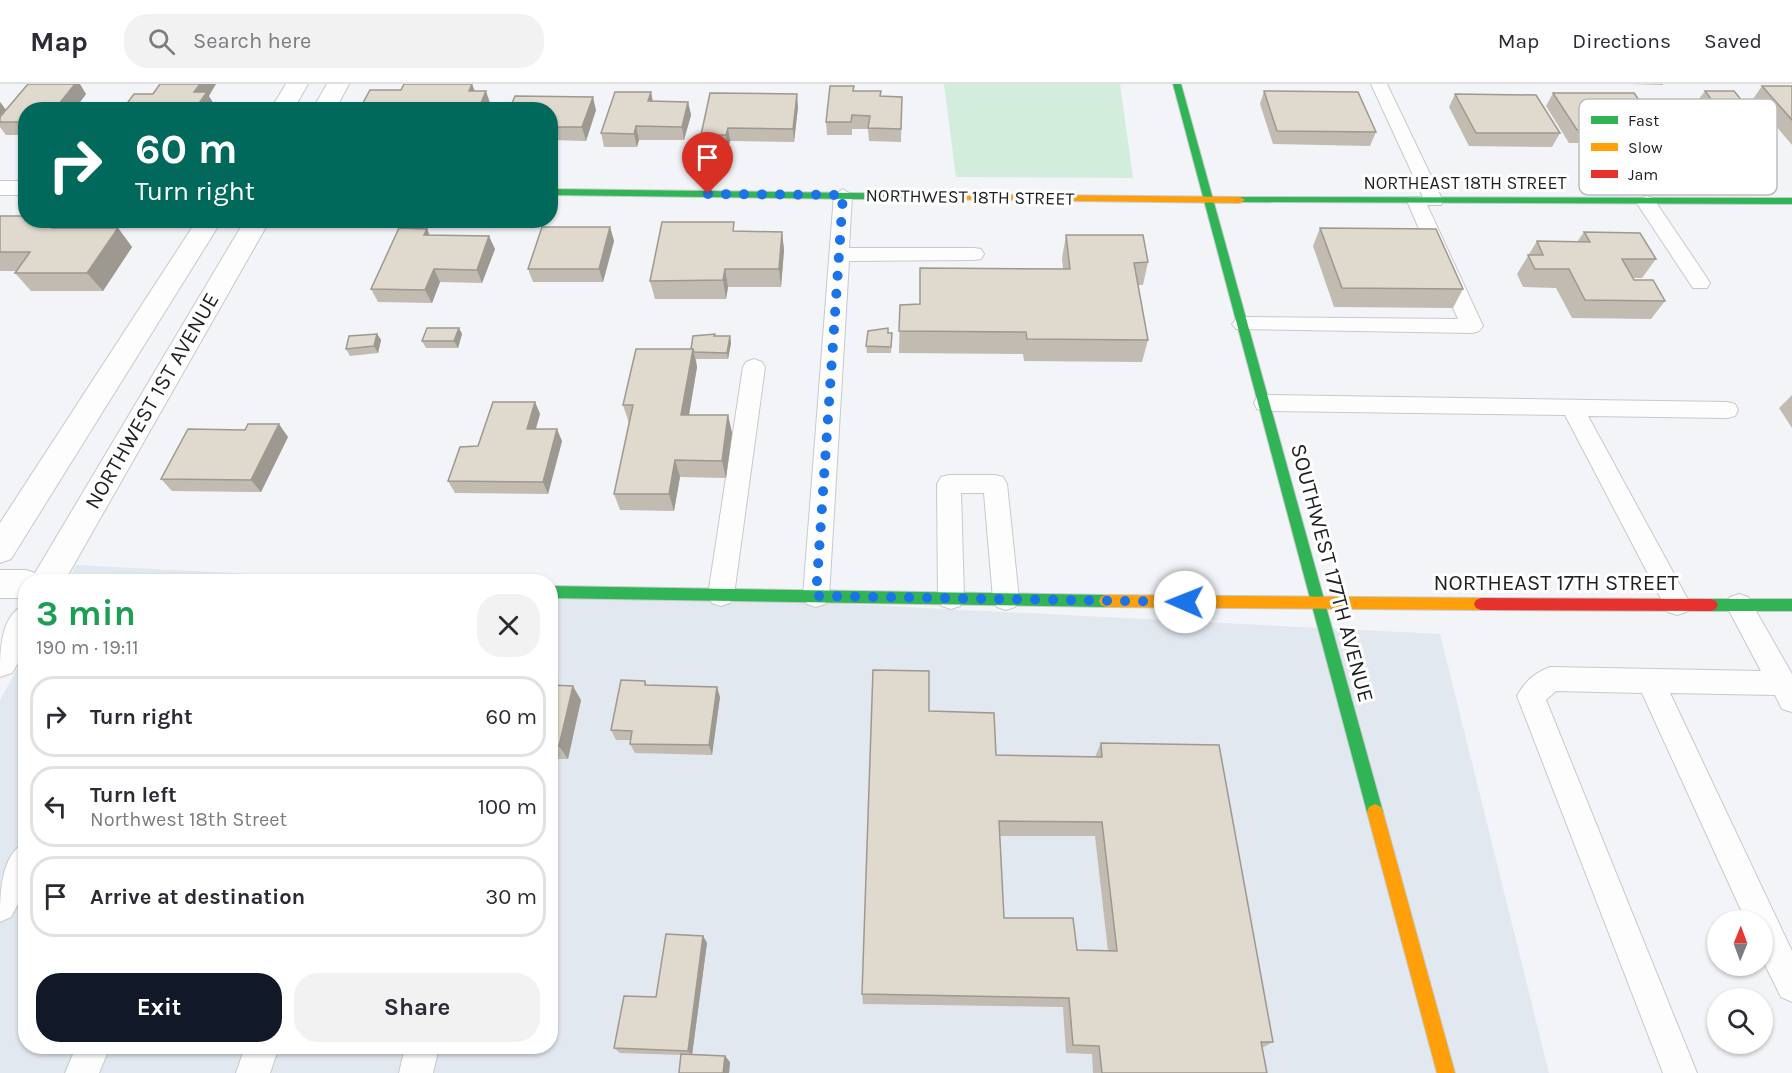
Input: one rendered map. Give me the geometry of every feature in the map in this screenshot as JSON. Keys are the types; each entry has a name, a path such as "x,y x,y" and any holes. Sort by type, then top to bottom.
{"main road":[{"name":"SOUTHWEST 177TH AVENUE","path":"1177,84 1446,1073"},
{"name":"NORTHWEST 18TH STREET","path":"558,192 1210,200"},
{"name":"NORTHEAST 18TH STREET","path":"1210,200 1792,201"},
{"name":"NORTHEAST 17TH STREET","path":"558,592 1319,604 1792,605"}],"street":[{"path":"285,102 297,84"},
{"path":"328,102 338,84"},
{"path":"0,188 18,188"},
{"name":"NORTHWEST 1ST AVENUE","path":"0,550 205,228"},
{"name":"NORTHWEST 1ST AVENUE","path":"52,574 253,228"},
{"path":"0,584 18,584"},
{"path":"0,662 18,632"}],"lane":[{"path":"1243,324 1472,326 1379,84"},
{"path":"816,596 843,195"},
{"path":"1646,202 1700,283"},
{"path":"839,255 974,254"},
{"path":"722,595 754,368"},
{"path":"1265,403 1727,410"},
{"path":"1572,407 1677,604"},
{"path":"951,598 949,484 994,484 1006,599"},
{"path":"1739,604 1787,692"},
{"path":"1680,1073 1531,696 1550,679 1650,681 1787,692"},
{"path":"1650,681 1756,910"},
{"path":"0,906 18,872"},
{"path":"1773,945 1792,986"},
{"path":"82,1073 90,1054"},
{"path":"253,1073 260,1054"},
{"path":"416,1073 420,1054"}],"shaded area":[{"path":"76,565 252,574 71,574"},
{"path":"558,589 1440,634 1549,1073 0,1073 0,700 18,668 18,1054 558,1054"}],"green space":[{"path":"944,84 1120,84 1133,178 956,177"}],"building":[{"path":"28,84 75,84 60,102 18,102 18,122 0,122 0,117"},
{"path":"160,84 200,84 194,92 207,92 200,102 128,102 134,94 153,94"},
{"path":"404,84 472,84 469,91 486,91 481,102 363,102 370,90 401,90"},
{"path":"830,86 854,86 853,91 881,91 880,96 902,97 901,129 868,128 870,116 852,115 851,122 826,122"},
{"path":"1762,86 1792,86 1792,120 1777,103 1777,99 1773,99"},
{"path":"1264,91 1358,92 1376,132 1277,131"},
{"path":"1705,91 1734,91 1741,99 1711,99"},
{"path":"615,92 651,92 648,101 688,102 682,127 636,126 634,134 601,133"},
{"path":"710,93 797,94 793,129 728,128 726,135 701,135"},
{"path":"1553,93 1634,93 1638,99 1579,99 1579,130"},
{"path":"1455,94 1536,95 1560,133 1476,133"},
{"path":"515,96 593,97 582,127 558,127 558,102 512,102"},
{"path":"0,216 18,216 18,228 118,228 87,273 15,273 30,252 0,252"},
{"path":"662,222 734,222 733,231 782,232 779,269 725,269 723,280 650,281"},
{"path":"610,227 599,269 528,269 542,228"},
{"path":"399,228 427,229 424,235 489,236 477,270 434,269 425,290 371,289"},
{"path":"1320,228 1436,229 1463,289 1342,288"},
{"path":"1584,232 1640,233 1656,259 1622,259 1634,280 1653,280 1665,301 1585,300 1569,269 1535,269 1528,255 1543,255 1537,241 1590,242"},
{"path":"1066,235 1143,235 1148,262 1134,263 1148,340 1027,339 1026,332 899,331 900,305 920,304 920,268 1070,269"},
{"path":"427,328 459,328 454,341 422,341"},
{"path":"888,328 888,333 892,333 891,347 866,346 868,331"},
{"path":"377,334 374,346 346,349 349,336"},
{"path":"715,334 714,336 730,336 727,353 694,352 691,349 693,336"},
{"path":"636,349 693,349 681,415 728,415 722,461 675,460 669,494 614,494 633,405 623,405"},
{"path":"493,402 535,402 527,429 557,429 543,482 448,481 460,447 478,446"},
{"path":"248,424 279,424 251,480 161,479 188,429 245,430"},
{"path":"873,670 929,671 929,711 994,713 996,755 1102,757 1101,743 1219,745 1273,1042 1261,1042 1267,1073 1102,1073 1099,1046 1073,1045 1069,998 862,994","holes":["999,821 1102,822 1117,951 1077,950 1073,918 1004,918"]},
{"path":"621,680 645,681 645,685 717,687 709,745 630,744 632,731 611,730"},
{"path":"558,685 573,686 559,746"},
{"path":"666,934 703,936 688,1051 614,1048 624,996 656,997"},
{"path":"681,1054 725,1056 723,1073 679,1073"}],"traffic: fast":[{"path":"1177,84 1375,812"},
{"path":"558,192 926,197"},
{"path":"1240,200 1792,201"},
{"path":"558,592 1106,601"},
{"path":"1711,605 1792,605"}],"traffic: slow":[{"path":"926,197 1240,200"},
{"path":"1106,601 1481,604"},
{"path":"1375,812 1446,1073"}],"traffic: jam":[{"path":"1481,604 1711,605"}],"route":[{"path":"708,194 843,195 816,596 1185,602"}]}
